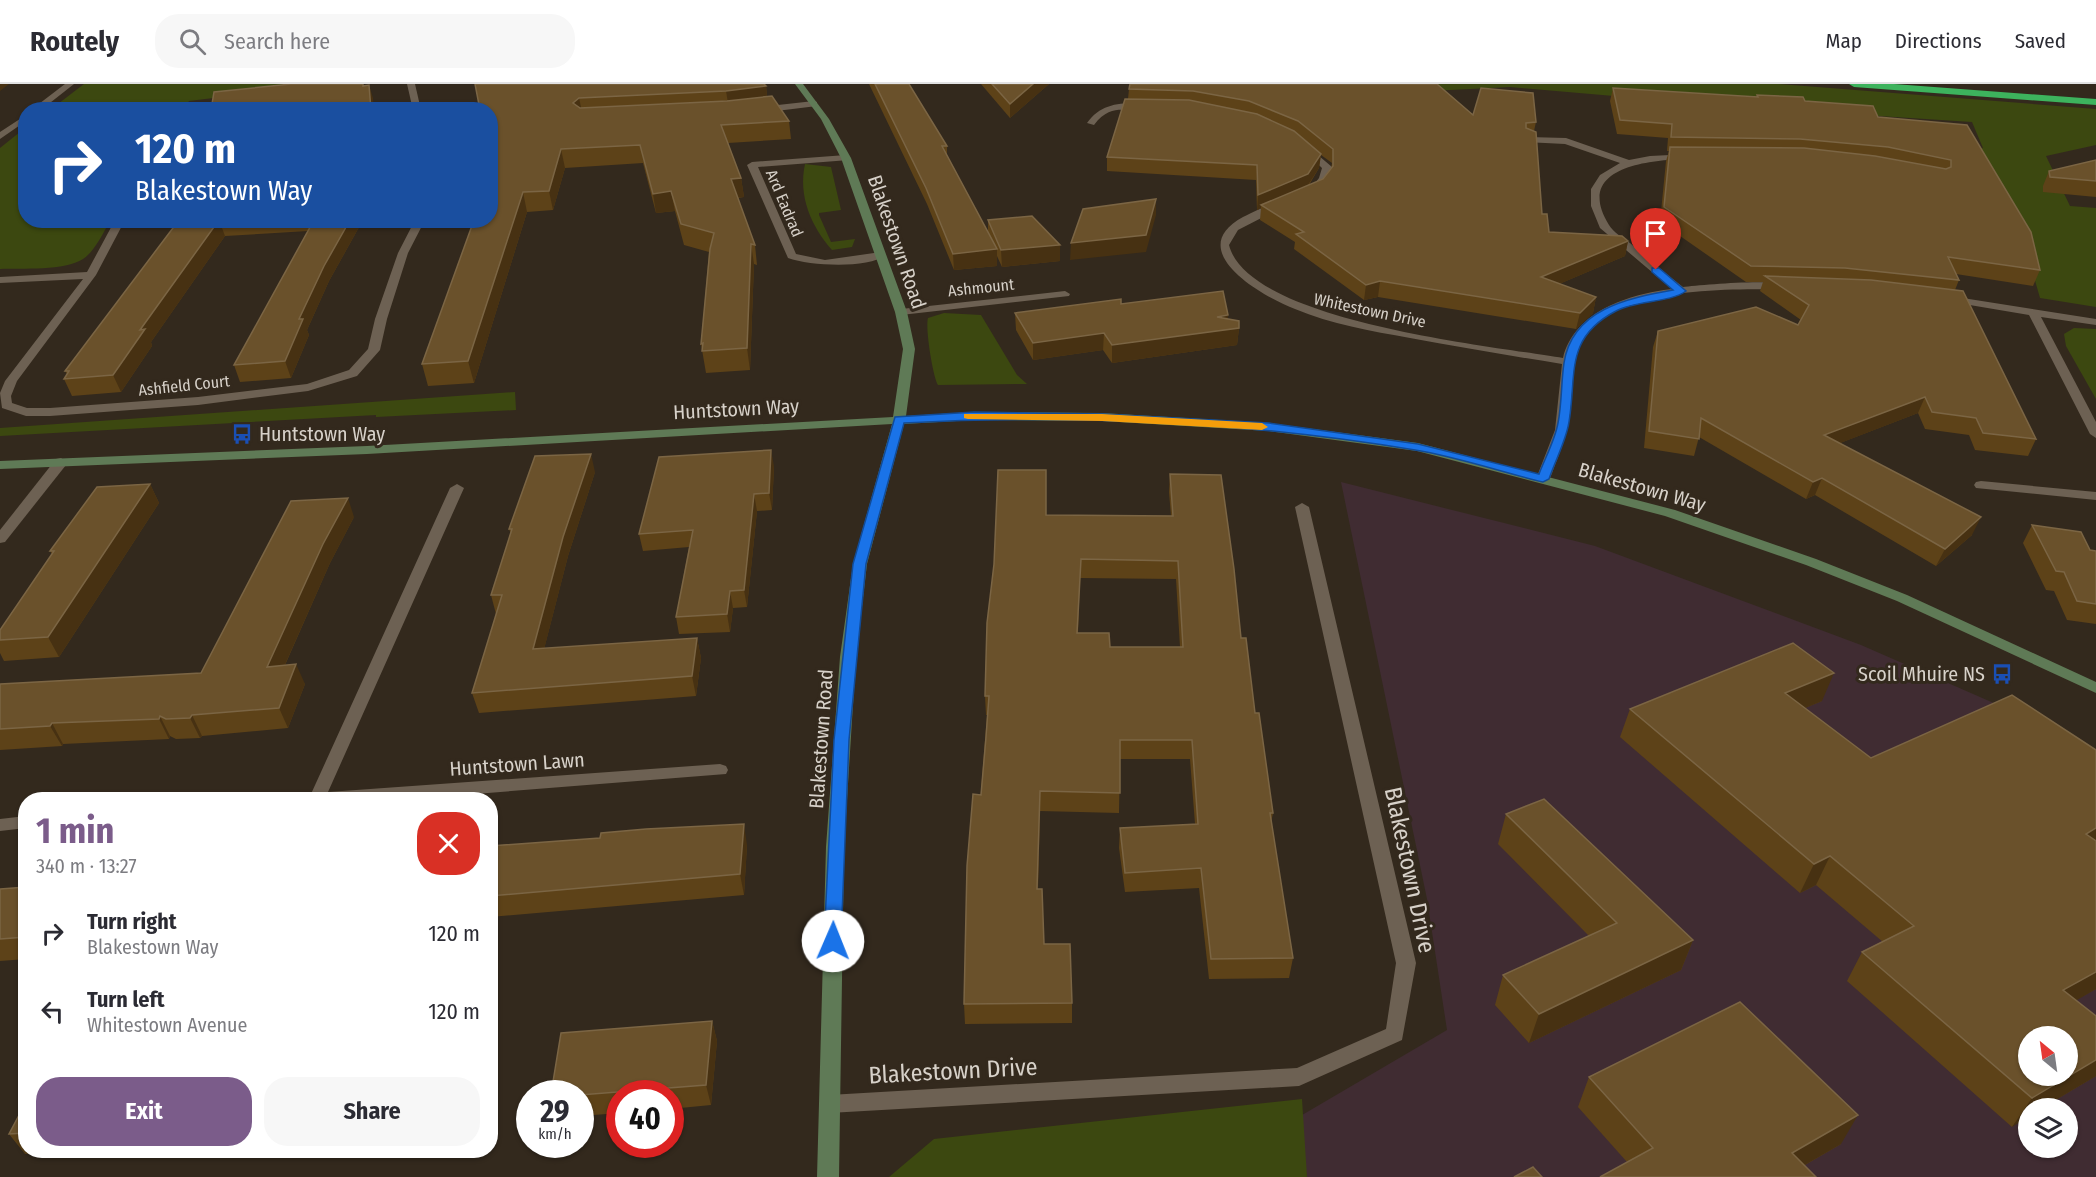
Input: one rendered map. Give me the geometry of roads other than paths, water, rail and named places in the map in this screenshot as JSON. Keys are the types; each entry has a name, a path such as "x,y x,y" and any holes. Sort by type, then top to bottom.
{"highway":[{"path":"1854,84 2096,102"},
{"path":"1952,84 2096,94"}],"street":[{"path":"46,102 70,84"},
{"path":"411,84 415,102"},
{"name":"Blakestown Road","path":"799,84 832,130 846,158 901,312 909,349 899,420 860,564 848,657 835,847 828,1177"},
{"path":"746,112 814,104"},
{"path":"1092,123 1098,112 1109,108 1122,105 1156,107"},
{"path":"0,136 18,123"},
{"path":"1293,139 1327,167 1324,178 1314,191 1304,195"},
{"path":"1528,140 1566,141 1626,162"},
{"path":"1681,291 1611,234 1598,214 1596,191 1606,172 1626,162 1699,156"},
{"name":"Ard Eadrad","path":"846,158 752,165 792,256 809,263 821,264 881,255"},
{"name":"Whitestown Drive","path":"1286,203 1246,219 1228,233 1225,243 1226,253 1243,273 1295,307 1337,321 1569,362"},
{"name":"Ashfield Court","path":"116,228 91,275 11,381 5,396 6,405 26,412 50,412 198,401 308,387 353,373 374,350 381,319 403,253 416,228"},
{"path":"0,280 91,275"},
{"path":"1543,479 1563,424 1569,362 1577,338 1600,314 1630,301 1681,291 1792,286"},
{"name":"Ashmount","path":"901,312 1065,294"},
{"path":"1938,297 2096,322"},
{"path":"2034,313 2096,434"},
{"name":"Blakestown Way","path":"899,420 974,416 1102,417 1269,427 1418,447 1670,513 1811,562 1941,615 2096,688"},
{"name":"Huntstown Way","path":"0,465 366,450 899,420"},
{"path":"0,538 61,462"},
{"path":"1981,485 2096,496"},
{"path":"320,792 457,488"},
{"name":"Blakestown Drive","path":"829,1104 1299,1077 1395,1034 1406,963 1302,507"},
{"name":"Huntstown Lawn","path":"414,792 720,770"},
{"path":"0,825 18,823"}],"place":[{"name":"Huntstown Way","path":"242,434"},
{"name":"Scoil Mhuire NS","path":"2002,674"}]}
